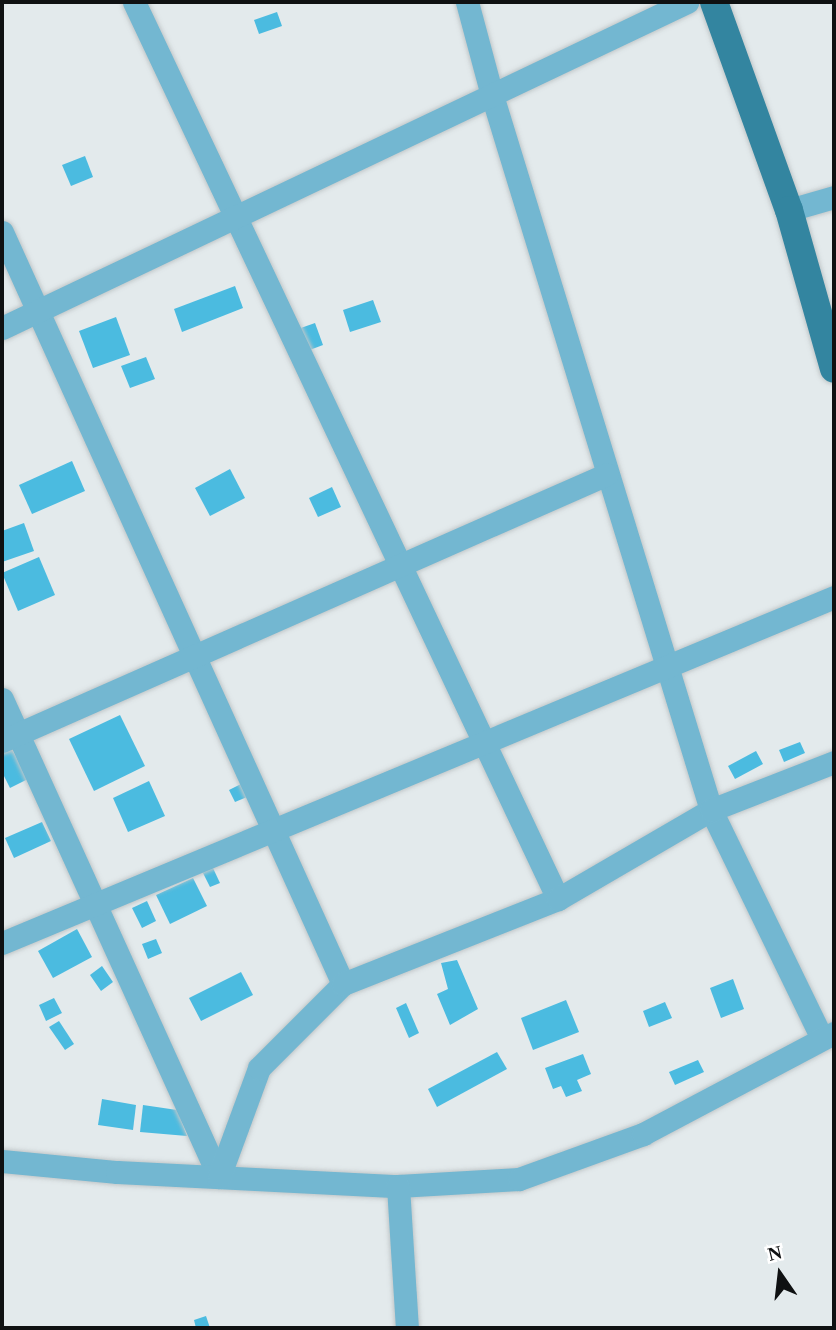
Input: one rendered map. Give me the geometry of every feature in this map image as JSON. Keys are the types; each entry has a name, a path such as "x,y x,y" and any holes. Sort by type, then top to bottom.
{"main road":[{"path":"714,2 789,211 834,369"}],"street":[{"path":"134,2 558,900"},
{"path":"2,1161 219,1177 398,1186 519,1179 643,1134 828,1036 711,810 492,95 467,2"},
{"path":"2,328 687,2"},
{"path":"789,211 834,197"},
{"path":"2,232 342,984"},
{"path":"10,738 607,474"},
{"path":"2,943 834,597"},
{"path":"2,699 10,738 95,904 219,1177"},
{"path":"219,1177 259,1068 342,984 558,900 711,810 834,762"},
{"path":"398,1186 407,1328"}],"building":[{"path":"277,12 282,26 259,34 254,20"},
{"path":"85,156 93,177 71,186 62,165"},
{"path":"235,286 243,308 182,332 174,309"},
{"path":"373,300 381,322 350,332 343,310"},
{"path":"116,317 130,355 93,368 79,331"},
{"path":"315,323 323,345 307,351 298,329"},
{"path":"146,357 155,379 130,388 121,366"},
{"path":"72,461 85,491 32,514 19,485"},
{"path":"230,469 245,498 210,516 195,488"},
{"path":"332,487 341,507 318,517 309,498"},
{"path":"24,523 34,551 2,562 2,531"},
{"path":"39,557 55,595 18,611 2,573"},
{"path":"120,715 145,766 94,791 69,739"},
{"path":"800,742 805,753 784,762 779,750"},
{"path":"10,746 28,779 10,788 2,772 2,751"},
{"path":"756,751 763,764 735,779 728,766"},
{"path":"149,781 165,816 128,832 113,798"},
{"path":"241,784 247,797 235,802 229,790"},
{"path":"42,822 51,841 14,858 5,838"},
{"path":"212,866 220,883 210,887 202,871"},
{"path":"193,878 207,906 170,924 156,895"},
{"path":"147,901 156,921 142,928 132,908"},
{"path":"77,929 92,957 53,978 38,951"},
{"path":"156,939 162,953 148,959 142,944"},
{"path":"457,960 478,1009 450,1025 437,994 448,989 441,963"},
{"path":"102,966 113,982 101,991 90,975"},
{"path":"241,972 253,995 201,1021 189,998"},
{"path":"733,979 744,1009 721,1018 710,988"},
{"path":"54,998 62,1013 46,1021 39,1005"},
{"path":"566,1000 579,1032 533,1050 521,1018"},
{"path":"665,1002 672,1018 649,1027 643,1011"},
{"path":"406,1003 419,1033 409,1038 396,1008"},
{"path":"59,1021 74,1044 65,1050 49,1027"},
{"path":"497,1052 507,1069 437,1107 428,1089"},
{"path":"583,1054 591,1074 577,1080 582,1091 566,1097 561,1086 553,1089 545,1068"},
{"path":"698,1060 704,1072 675,1085 669,1072"},
{"path":"102,1099 136,1105 133,1130 98,1125"},
{"path":"143,1105 177,1110 187,1136 140,1132"},
{"path":"206,1316 210,1328 196,1328 194,1320"}]}
